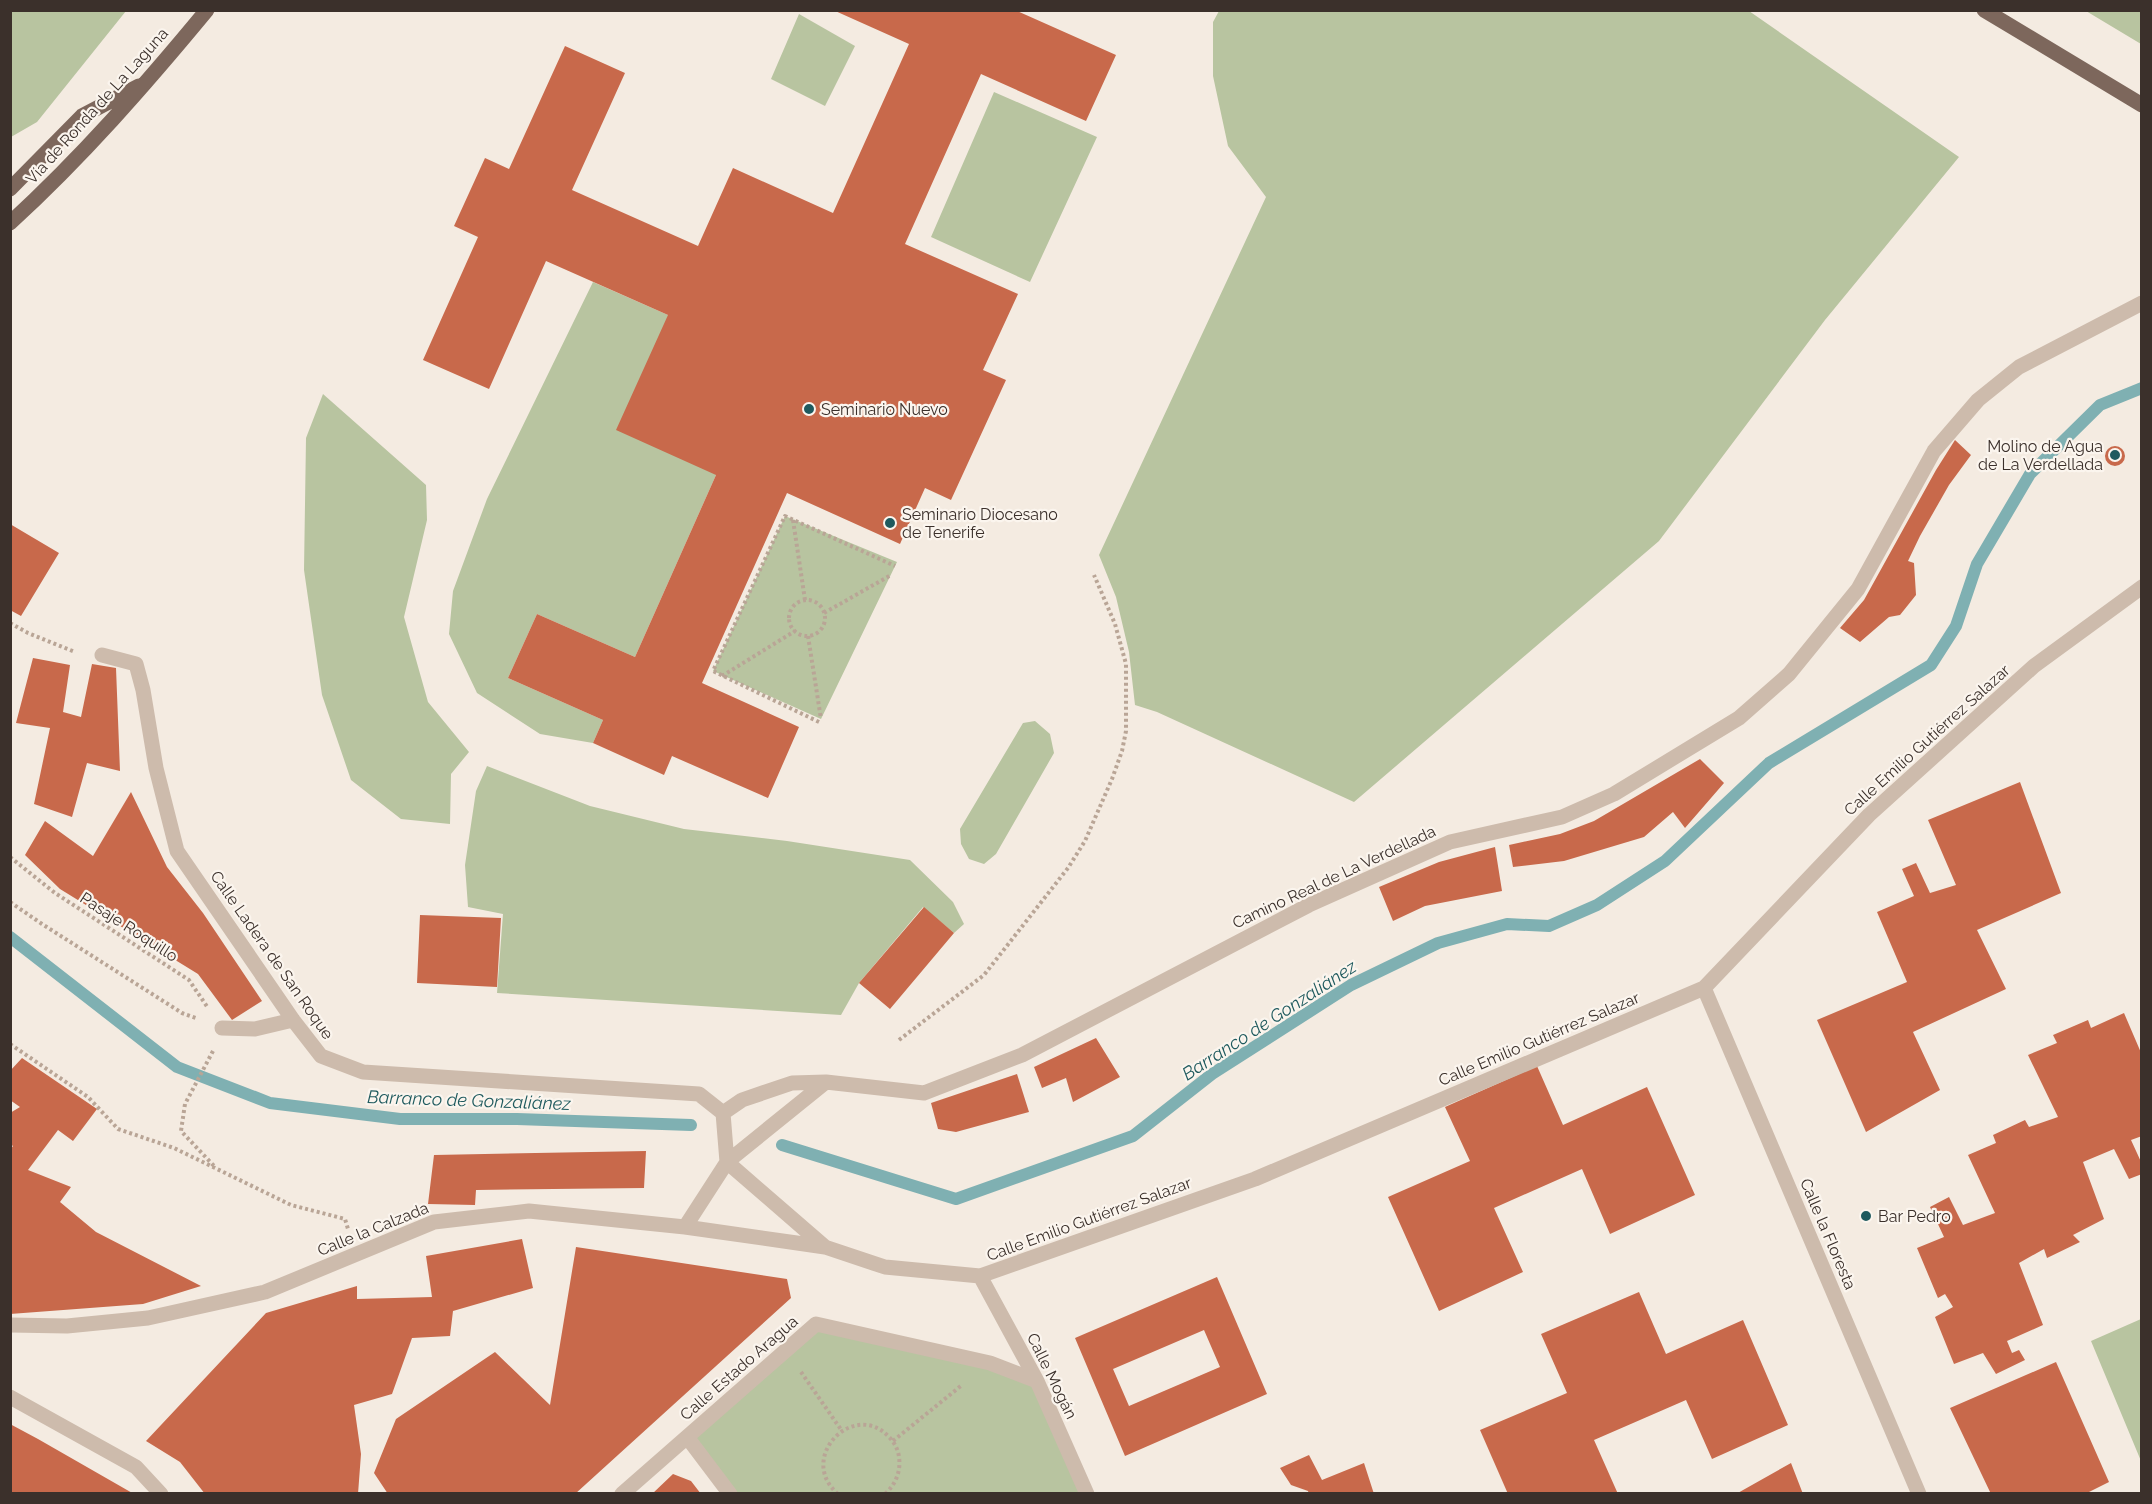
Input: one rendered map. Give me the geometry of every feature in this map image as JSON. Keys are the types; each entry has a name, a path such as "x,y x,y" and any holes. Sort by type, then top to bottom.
{"main road":[{"name":"Vía de Ronda de La Laguna","path":"10,223 58,179 149,80 207,10"},
{"path":"1984,10 2142,105"},
{"path":"10,189 82,116 149,80"}],"street":[{"name":"Camino Real de La Verdellada","path":"723,1113 742,1100 792,1083 826,1082 924,1093 1022,1055 1309,905 1450,842 1562,817 1614,794 1739,718 1789,674 1858,589 1934,451 1978,400 2019,367 2142,303"},
{"name":"Calle Emilio Gutiérrez Salazar","path":"825,1247 885,1267 980,1276 1255,1179 1704,988 1869,815 2034,666 2142,587"},
{"name":"Calle Ladera de San Roque","path":"102,655 136,664 143,690 156,768 177,851 293,1020 321,1056 363,1072 699,1094 723,1113"},
{"name":"Calle la Floresta","path":"1704,988 1919,1494"},
{"path":"222,1028 255,1029 293,1020"},
{"path":"685,1227 727,1162 826,1082"},
{"path":"723,1113 727,1162 825,1247"},
{"name":"Calle la Calzada","path":"10,1325 67,1326 148,1318 265,1292 434,1222 529,1211 685,1227 825,1247"},
{"name":"Calle Mogán","path":"980,1276 1037,1381 1087,1494"},
{"name":"Calle Estado Aragua","path":"622,1494 816,1324 990,1363 1037,1381"},
{"path":"10,1397 136,1467 161,1494"},
{"path":"687,1437 730,1494"}],"path":[{"path":"808,636 820,721 713,671 785,516 895,566"},
{"path":"793,520 805,600"},
{"path":"824,613 891,575"},
{"path":"898,1040 984,975 1068,868 1085,841 1112,779 1126,731 1126,664 1114,624 1094,575"},
{"path":"805,600 819,605 824,613 823,627 819,632 808,636 802,636 790,624 790,613 797,603 805,600"},
{"path":"10,623 75,652 102,655"},
{"path":"722,676 795,631"},
{"name":"Pasaje Roquillo","path":"10,857 55,893 189,980 222,1028"},
{"path":"10,902 182,1013 222,1028"},
{"path":"10,1044 88,1097 118,1129 174,1148 291,1205 345,1219 351,1239"},
{"path":"208,1061 185,1104 181,1131 216,1168"},
{"path":"801,1372 842,1431"},
{"path":"893,1441 971,1378"},
{"path":"834,1492 826,1478 823,1465 825,1453 830,1442 842,1431 861,1425 874,1427 884,1432 899,1452 900,1465 897,1478 885,1494"}],"green space":[{"path":"10,11 126,11 37,122 11,137"},
{"path":"1219,11 1749,11 1959,157 1825,320 1659,541 1354,802 1157,712 1135,705 1129,652 1116,597 1099,555 1266,197 1228,146 1213,76 1213,22"},
{"path":"2086,11 2141,11 2141,44"},
{"path":"799,14 855,46 825,106 771,79"},
{"path":"994,92 1097,137 1030,282 931,237"},
{"path":"593,282 668,315 716,475 635,657 537,614 508,678 603,720 593,743 540,734 477,693 449,634 453,591 487,499"},
{"path":"323,394 426,485 427,520 404,617 428,702 469,752 451,774 450,824 401,819 351,780 322,695 304,570 306,438"},
{"path":"785,516 897,562 821,719 713,671"},
{"path":"1035,721 1050,734 1054,753 996,854 984,864 969,859 961,844 960,829 1023,723"},
{"path":"487,766 590,806 684,829 787,841 910,860 953,902 964,924 954,933 923,907 859,983 841,1015 497,993 503,914 468,907 465,865 476,791"},
{"path":"2141,1319 2141,1461 2091,1341"},
{"path":"816,1324 1037,1381 1087,1493 730,1493 687,1437"}],"building":[{"name":"Seminario Nuevo","path":"833,10 1015,10 1116,55 1086,121 981,74 905,244 1018,294 983,370 1006,380 951,500 925,488 900,544 787,493 702,683 799,727 768,798 672,756 664,775 593,743 603,720 508,678 537,614 635,657 716,475 616,430 668,315 546,261 489,389 423,360 478,237 454,226 485,158 509,169 565,46 625,73 572,190 698,246 733,168 833,213 909,44"},
{"path":"1955,440 1971,455 1949,485 1908,561 1914,563 1916,595 1900,615 1889,617 1860,642 1840,628 1864,600"},
{"name":"Molino de Agua de La Verdellada","path":"2115,446 2122,449 2125,456 2122,463 2115,466 2108,463 2105,456 2108,449"},
{"path":"10,524 59,553 21,616 10,610"},
{"path":"33,658 70,665 63,712 81,717 92,664 116,668 120,771 87,763 72,817 34,804 50,728 16,723"},
{"path":"1700,759 1724,783 1685,828 1673,812 1644,837 1564,861 1513,867 1509,845 1560,834 1594,821"},
{"path":"2020,782 2061,893 1977,930 2006,989 1913,1032 1940,1090 1866,1132 1817,1020 1907,982 1877,912 1914,896 1902,869 1916,863 1930,893 1956,885 1928,820"},
{"path":"131,792 167,867 203,913 262,1001 232,1020 198,974 60,889 25,855 45,821 93,856"},
{"path":"1495,847 1502,891 1425,906 1393,921 1379,887 1439,862"},
{"path":"924,907 954,933 890,1009 859,983"},
{"path":"420,915 501,918 497,987 417,983"},
{"path":"2124,1013 2142,1055 2142,1136 2131,1140 2142,1164 2142,1174 2129,1179 2114,1149 2083,1162 2104,1219 2073,1235 2080,1242 2047,1258 2044,1249 2019,1263 2043,1325 2007,1341 2012,1353 2019,1350 2025,1360 1996,1374 1983,1353 1954,1364 1935,1317 1953,1307 1945,1294 1938,1298 1917,1248 1944,1237 1930,1207 1949,1197 1963,1225 1995,1213 1968,1155 1996,1143 1993,1135 2025,1120 2029,1127 2058,1117 2028,1055 2057,1043 2053,1035 2088,1020 2091,1028"},
{"path":"1096,1038 1120,1077 1073,1102 1066,1078 1042,1088 1034,1067"},
{"path":"22,1058 97,1109 73,1141 58,1130 28,1170 71,1187 60,1202 96,1232 201,1286 143,1304 10,1314 10,1150 13,1146 10,1144 10,1113 20,1107 10,1100 10,1071"},
{"path":"1537,1066 1563,1125 1647,1087 1695,1195 1610,1234 1582,1169 1494,1208 1523,1272 1439,1311 1388,1197 1470,1161 1445,1107"},
{"path":"1017,1074 1029,1112 956,1132 938,1129 931,1103"},
{"path":"646,1151 644,1188 476,1190 475,1205 428,1204 434,1155"},
{"path":"522,1239 533,1288 453,1311 450,1336 412,1338 392,1394 354,1405 361,1454 358,1494 205,1494 180,1462 146,1441 266,1313 357,1286 357,1299 432,1297 426,1256"},
{"path":"576,1247 787,1279 791,1298 575,1494 388,1494 374,1473 396,1419 495,1352 550,1405"},
{"path":"1217,1277 1267,1394 1125,1456 1075,1338","holes":["1204,1330 1220,1367 1129,1406 1113,1369"]},
{"path":"1639,1292 1666,1354 1743,1320 1788,1425 1712,1459 1686,1400 1594,1440 1618,1494 1508,1494 1480,1430 1567,1393 1541,1334"},
{"path":"2056,1362 2109,1482 2085,1494 1991,1494 1950,1408"},
{"path":"10,1424 38,1439 134,1494 10,1494"},
{"path":"1309,1455 1322,1480 1364,1463 1374,1494 1309,1494 1308,1491 1291,1485 1280,1468"},
{"path":"1791,1463 1803,1494 1736,1494"},
{"path":"673,1474 691,1481 701,1494 652,1494"}],"waterway":[{"name":"Barranco de Gonzaliánez","path":"782,1145 956,1199 1133,1136 1212,1074 1351,985 1438,943 1507,924 1549,926 1597,905 1665,861 1769,763 1931,665 1956,626 1977,564 2030,474 2100,405 2142,388"},
{"name":"Barranco de Gonzaliánez","path":"10,937 177,1067 270,1103 400,1119 517,1119 691,1125"}],"place":[{"name":"Seminario Nuevo","path":"809,409"},
{"name":"Molino de Agua de La Verdellada","path":"2115,455"},
{"name":"Seminario Diocesano de Tenerife","path":"890,523"},
{"name":"Bar Pedro","path":"1866,1216"}]}
